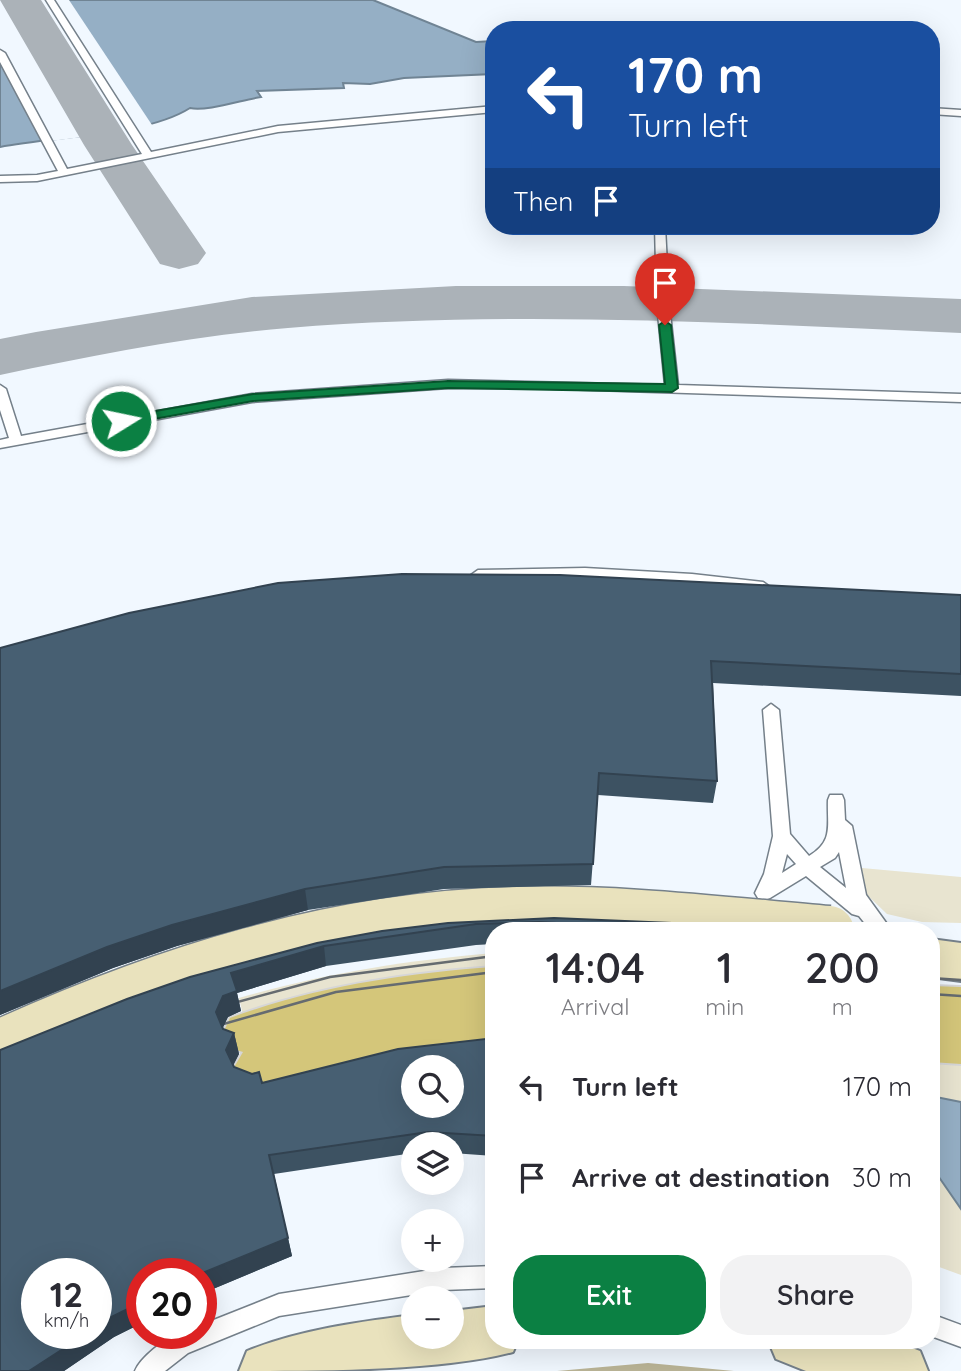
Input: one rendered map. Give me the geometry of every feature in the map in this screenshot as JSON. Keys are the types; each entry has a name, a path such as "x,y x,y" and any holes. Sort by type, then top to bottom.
{"main road":[{"path":"485,988 322,1010 252,1051 329,1046 401,1033 485,1024"},
{"path":"940,1006 961,1007"},
{"path":"940,1042 961,1043"}],"street":[{"path":"0,1045 59,1017 226,958 348,930 468,913 565,912 824,922"},
{"path":"0,1067 55,1039 120,1012 245,971 368,944 485,930"},
{"path":"940,937 961,938"},
{"path":"940,959 961,962"},
{"path":"267,1371 357,1350 485,1334"},
{"path":"825,1349 900,1371"}],"lane":[{"path":"50,0 148,155"},
{"path":"0,53 64,172"},
{"path":"0,179 15,180 64,172 278,129 485,110"},
{"path":"940,112 961,113"},
{"path":"660,235 663,304 672,388"},
{"path":"0,444 253,398 448,384 672,388 961,398"},
{"path":"0,389 16,440"},
{"path":"456,576 536,573 720,581 774,588"},
{"path":"754,922 773,874 782,836 771,710"},
{"path":"764,893 809,868 835,846 836,800 853,890 850,922"},
{"path":"782,836 849,922"},
{"path":"146,1371 180,1345 279,1304 443,1279 485,1277"},
{"path":"940,1328 961,1336"}],"shaded area":[{"path":"862,868 961,877 961,923 922,922 887,914 863,891"},
{"path":"485,954 485,976 244,1019 239,998 365,969"},
{"path":"940,1063 961,1064 961,1275 940,1267"},
{"path":"648,1363 734,1371 557,1371"}],"water":[{"path":"0,0 373,0 476,42 485,41 485,74 404,78 370,84 343,83 344,88 257,91 261,97 214,107 190,108 171,117 125,130 0,147"},
{"path":"940,1098 961,1102 961,1209 940,1179"}],"pier":[{"path":"0,0 69,0 154,128 43,142 0,62"}],"building":[{"path":"402,574 560,575 961,595 961,674 711,661 717,781 599,773 593,864 444,867 305,889 172,925 107,947 0,991 0,648 129,613 278,583"},
{"path":"554,918 648,922 485,922 324,946 231,973 237,991 223,996 216,1012 223,1029 234,1033 226,1050 234,1067 252,1074 259,1072 262,1083 398,1049 485,1039 485,1135 464,1134 464,1132 401,1132 401,1136 269,1155 288,1238 217,1267 217,1258 126,1258 126,1310 112,1317 112,1258 21,1258 21,1349 63,1349 29,1371 0,1371 0,1050 190,977 317,943 448,923"}],"taxiway":[{"path":"20,0 108,145 179,253"},
{"path":"0,357 215,319 372,306 624,303 961,316"}],"tram line":[{"path":"219,1007 330,977 485,957"},
{"path":"206,1029 336,992 485,973"},
{"path":"940,979 961,980"},
{"path":"940,995 961,996"}],"route":[{"path":"121,421 253,398 448,384 672,388 665,325"}]}
